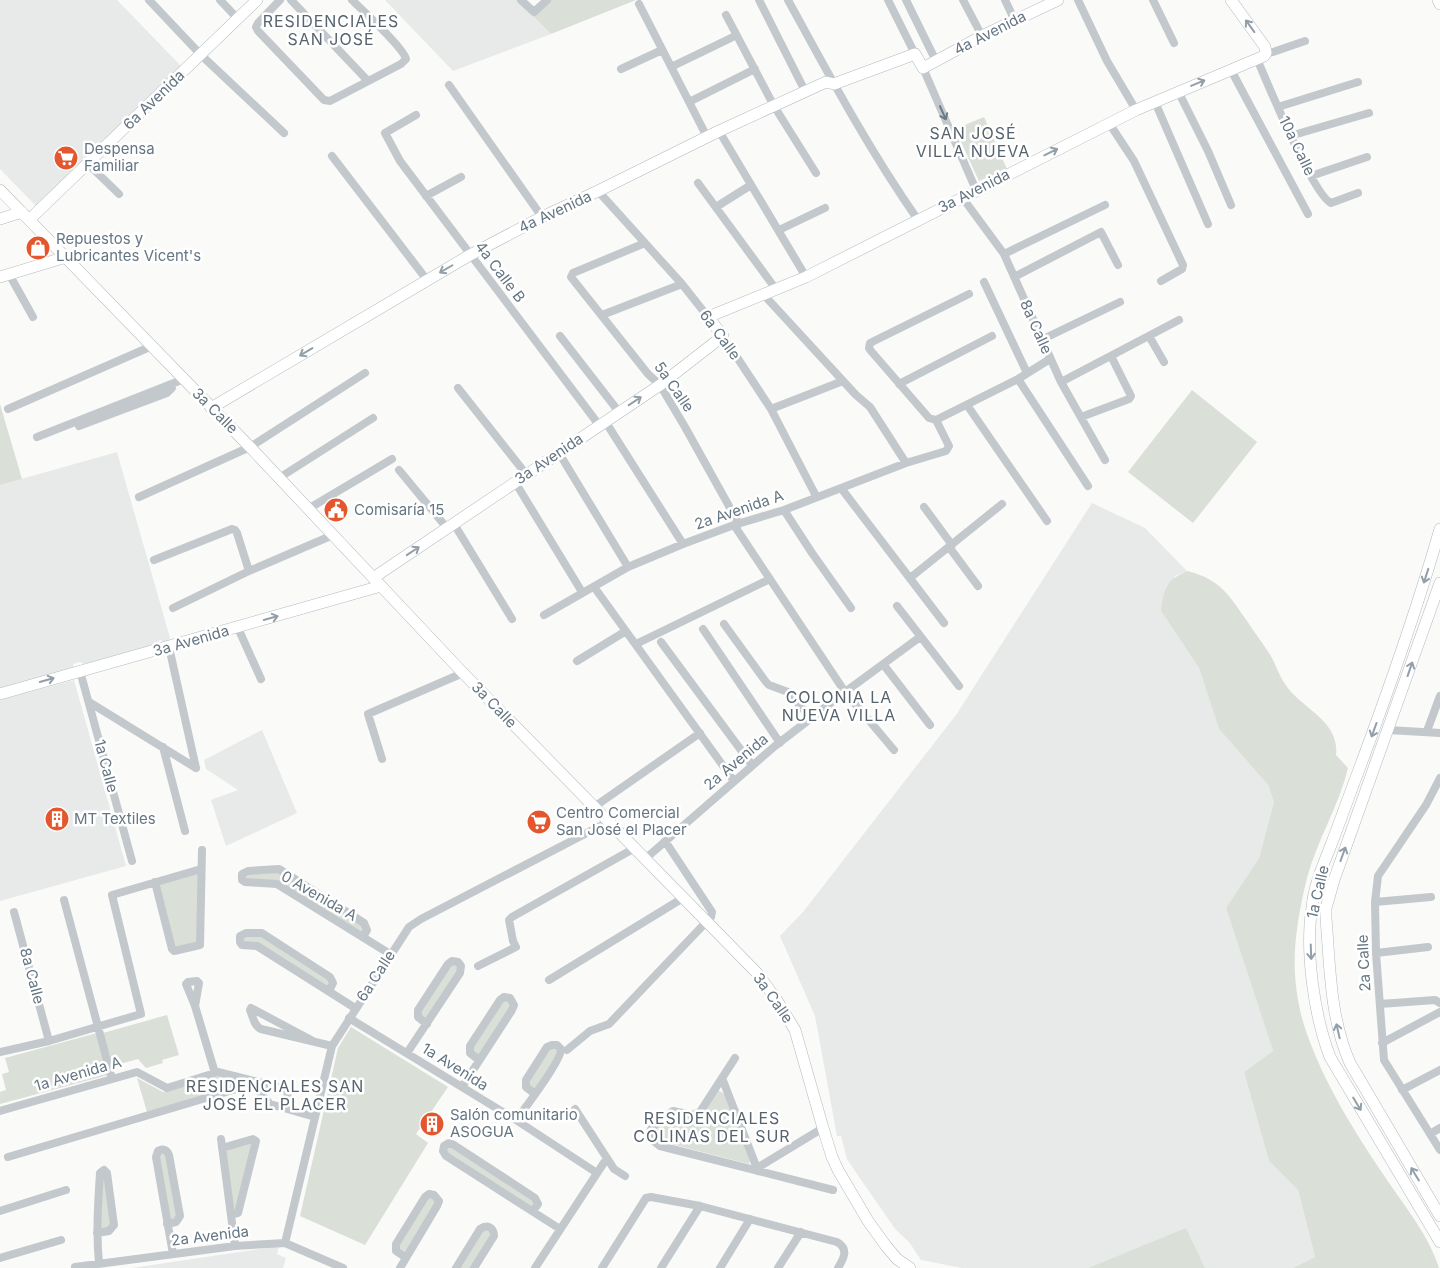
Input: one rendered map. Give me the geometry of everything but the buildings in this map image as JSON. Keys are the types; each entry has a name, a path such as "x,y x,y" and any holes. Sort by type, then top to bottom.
{"street":[{"path":"149,0 201,55 284,133"},
{"path":"220,0 238,19"},
{"name":"6a Avenida","path":"0,219 26,215 88,164 257,0"},
{"path":"280,0 256,27 324,100 330,101 401,64 406,59 405,55 352,0"},
{"path":"291,0 368,81"},
{"path":"521,0 532,12 535,12 547,0"},
{"path":"760,0 805,92"},
{"path":"788,0 834,84 892,182 918,220"},
{"path":"888,0 923,68 976,190"},
{"path":"906,0 936,61"},
{"path":"963,0 982,36"},
{"path":"1005,0 1015,21"},
{"name":"4a Avenida","path":"923,68 982,36 1058,0"},
{"path":"1078,0 1107,61 1136,110"},
{"path":"1153,0 1174,43"},
{"path":"1231,0 1265,47 1266,52 1273,52 1305,41"},
{"path":"1438,0 1440,4"},
{"path":"639,4 707,137"},
{"path":"726,15 774,106 816,173"},
{"path":"671,67 731,38"},
{"path":"621,69 662,50"},
{"name":"3a Avenida","path":"708,317 775,288 806,277 1109,123 1178,91 1264,56 1266,52"},
{"name":"4a Avenida","path":"212,408 470,255 542,217 719,131 826,82 834,84 915,54"},
{"name":"10a Calle","path":"1256,59 1290,136 1311,176 1329,203 1358,193"},
{"path":"689,102 755,69"},
{"path":"1231,70 1308,214"},
{"path":"1278,107 1358,82"},
{"path":"449,85 542,217"},
{"path":"1178,91 1208,151 1231,205"},
{"path":"1155,102 1208,224"},
{"path":"1290,136 1369,113"},
{"name":"4a Calle B","path":"416,114 386,131 385,135 400,161 470,255 602,423 683,544"},
{"path":"1109,123 1134,161 1183,265 1182,269 1178,272 1161,281"},
{"path":"719,131 806,277"},
{"path":"332,156 427,280"},
{"path":"1311,176 1366,157"},
{"path":"88,164 119,194"},
{"path":"426,196 461,177"},
{"path":"698,182 775,288"},
{"path":"716,207 751,185"},
{"name":"3a Calle","path":"0,190 250,446 463,673 757,973 769,988 797,1036 822,1128 836,1165 868,1220 894,1256 910,1268"},
{"name":"6a Calle","path":"598,191 682,284 723,336 771,409 816,496"},
{"name":"8a Calle","path":"962,197 1004,254 1060,382 1106,460"},
{"path":"1004,254 1105,205"},
{"path":"779,230 825,208"},
{"path":"1014,277 1101,232 1118,265"},
{"name":"5a Calle","path":"645,243 573,274 571,277 648,374 660,386 770,579 845,692 894,750"},
{"path":"33,317 5,276 66,257"},
{"path":"984,282 1027,373"},
{"path":"602,315 682,284"},
{"path":"764,294 856,395 870,407 906,463"},
{"path":"969,294 870,343 869,348 871,352 929,418 936,420 967,405 1018,379 1050,359"},
{"path":"1041,340 1120,302"},
{"path":"1060,382 1179,320"},
{"path":"560,336 619,412"},
{"name":"3a Avenida","path":"373,578 660,386 723,336"},
{"path":"899,384 992,336"},
{"path":"1149,336 1164,362"},
{"path":"8,409 152,346"},
{"path":"1081,417 1129,399 1131,396 1110,356"},
{"path":"139,497 250,446 365,373"},
{"path":"38,439 184,379"},
{"path":"1018,379 1088,486"},
{"path":"771,409 843,380"},
{"path":"458,388 526,474"},
{"path":"967,405 1048,521"},
{"path":"279,478 373,418"},
{"name":"2a Avenida A","path":"544,615 628,567 683,544 737,524 784,510 816,496 906,463 946,451 949,446 936,420"},
{"path":"560,454 628,567"},
{"path":"308,509 392,459"},
{"path":"399,470 450,526 512,619"},
{"path":"515,482 582,592"},
{"path":"841,488 944,623"},
{"path":"910,578 1002,504"},
{"path":"924,508 978,586"},
{"path":"784,510 851,608"},
{"path":"154,560 232,529 237,533 249,571"},
{"name":"1a Calle","path":"1440,529 1376,725 1321,871 1310,921 1312,976 1324,1042 1330,1057 1440,1242"},
{"path":"173,608 249,571 333,535"},
{"path":"636,644 770,579"},
{"name":"1a Calle","path":"1440,583 1340,863 1326,908 1334,1011 1340,1039 1350,1063 1440,1216"},
{"name":"3a Avenida","path":"0,694 382,586"},
{"path":"597,592 734,781"},
{"path":"897,606 959,686"},
{"path":"724,624 766,682 788,692 811,718"},
{"path":"238,628 261,679"},
{"path":"703,629 780,743"},
{"path":"577,661 626,631"},
{"name":"2a Avenida","path":"645,859 752,765 845,692 920,637"},
{"path":"661,642 752,765"},
{"path":"89,702 196,768 169,647"},
{"path":"883,664 930,725"},
{"name":"1a Calle","path":"80,671 132,861"},
{"path":"382,759 368,714 463,673"},
{"path":"1427,731 1440,696"},
{"path":"1388,730 1440,733"},
{"path":"594,807 700,733"},
{"path":"163,747 185,831"},
{"name":"2a Calle","path":"1440,778 1426,804 1378,876 1375,902 1376,953 1384,1060 1440,1150"},
{"name":"6a Calle","path":"285,1243 332,1046 409,927 608,822"},
{"path":"567,1050 590,1031 609,1024 711,917 712,912 665,841"},
{"path":"478,966 516,948 509,920 512,917 634,849"},
{"path":"155,882 172,949 174,951 197,946 200,942 202,850"},
{"path":"0,1052 49,1041 140,1015 142,1013 112,897 114,894 202,869"},
{"name":"0 Avenida A","path":"363,937 367,929 364,923 279,869 248,870 242,874 244,881 277,884 390,954"},
{"path":"1375,902 1431,897"},
{"path":"549,980 683,898"},
{"path":"64,900 112,1079"},
{"name":"8a Calle","path":"14,912 49,1041"},
{"path":"329,991 333,983 330,977 262,933 246,933 240,936 242,945 258,946 355,1008"},
{"path":"1376,953 1428,948"},
{"path":"407,1053 427,1024 462,971 458,962 452,961 448,964 418,1010 418,1017 427,1024"},
{"path":"462,1086 514,1007 510,998 504,997 500,1000 470,1046 470,1053 479,1060"},
{"path":"1380,1004 1435,1000 1440,1003"},
{"path":"195,1006 215,1073"},
{"path":"313,1041 251,1008 250,1010 256,1025 259,1028 332,1046"},
{"path":"1382,1043 1440,1012"},
{"name":"1a Avenida","path":"349,1018 462,1086 597,1173"},
{"path":"516,1120 535,1094 561,1055 561,1049 557,1045 548,1047 526,1080 526,1087 535,1094"},
{"path":"736,1058 699,1113 694,1115 673,1111 651,1128 650,1137 658,1145 758,1169 833,1190"},
{"path":"1402,1090 1440,1070"},
{"name":"1a Avenida A","path":"0,1111 137,1072 166,1088 218,1072 250,1082 287,1089 286,1108"},
{"path":"722,1078 758,1169"},
{"path":"8,1157 250,1082 270,1104 315,1117"},
{"path":"715,1090 719,1089 729,1097"},
{"path":"575,1109 614,1169 625,1176"},
{"path":"758,1169 822,1128"},
{"path":"1430,1134 1440,1128"},
{"path":"221,1139 235,1246"},
{"path":"222,1148 253,1139 256,1141 238,1214 231,1215"},
{"path":"533,1212 538,1203 534,1197 454,1145 448,1144 443,1147 445,1155 533,1212 560,1229"},
{"path":"168,1224 176,1222 180,1216 169,1155 166,1151 162,1150 158,1151 156,1157 173,1254"},
{"path":"536,1268 607,1158"},
{"path":"97,1233 109,1231 114,1225 107,1173 104,1170 100,1173 97,1233 100,1263"},
{"path":"0,1211 66,1190"},
{"path":"400,1268 437,1206 439,1201 434,1195 429,1194 425,1197 396,1244 396,1251 405,1257"},
{"path":"602,1268 646,1198 651,1197 700,1206 837,1242 844,1249 844,1257 838,1268"},
{"path":"661,1268 700,1206"},
{"path":"720,1268 750,1219"},
{"path":"456,1268 480,1229 484,1226 490,1227 493,1230 494,1236 474,1268"},
{"path":"778,1268 800,1232"},
{"path":"0,1258 61,1240"},
{"name":"2a Avenida","path":"75,1266 235,1246 285,1243 343,1268"}],"shaded area":[{"path":"0,0 117,0 182,67 37,207 0,169"},
{"path":"385,0 517,0 551,34 453,71"},
{"path":"550,0 636,0 551,34 533,16"},
{"path":"984,117 1007,169 979,181 955,129"},
{"path":"1192,390 1257,442 1193,523 1128,472"},
{"path":"0,404 22,479 0,485"},
{"path":"117,452 170,638 168,642 160,640 151,646 84,664 80,662 73,664 74,668 0,688 0,485"},
{"path":"1092,503 1145,528 1187,571 1175,576 1161,611 1199,668 1219,729 1268,785 1274,802 1259,858 1226,908 1273,1051 1244,1072 1269,1161 1298,1190 1315,1257 1293,1268 1205,1268 1186,1229 1088,1268 962,1268 921,1260 909,1242 896,1230 847,1159 841,1136 837,1136 815,1016 780,936 803,912 956,715"},
{"path":"1187,571 1216,583 1229,596 1269,653 1285,684 1300,701 1326,724 1336,743 1336,755 1348,768 1339,796 1311,864 1301,904 1295,955 1295,981 1299,1007 1313,1051 1331,1089 1364,1145 1423,1233 1439,1268 1293,1268 1315,1257 1298,1190 1269,1161 1244,1072 1273,1051 1226,908 1259,858 1274,802 1268,785 1219,729 1199,668 1161,611 1167,586 1174,578"},
{"name":"MT Textiles","path":"74,680 126,866 0,901 0,700"},
{"path":"262,730 297,813 226,846 211,800 238,790 206,769 204,760"},
{"path":"201,869 200,942 174,951 155,882"},
{"path":"279,869 364,923 363,937 277,884 245,882 243,873"},
{"path":"262,933 330,977 329,991 258,946 244,946 240,936"},
{"path":"448,964 461,966 427,1024 418,1010"},
{"path":"500,1000 513,1002 479,1060 470,1046"},
{"path":"167,1015 179,1055 162,1060 163,1063 146,1068 138,1059 113,1066 103,1033"},
{"path":"351,1027 448,1087 416,1134 428,1143 365,1245 300,1216 338,1048"},
{"path":"97,1033 108,1075 0,1104 0,1092 6,1090 2,1074 9,1072 5,1058"},
{"path":"547,1047 561,1049 535,1094 526,1080"},
{"path":"218,1076 246,1084 147,1112 137,1078 163,1092"},
{"path":"718,1090 726,1095 750,1160 749,1164 655,1139 653,1134 656,1127 675,1115 695,1119 702,1116"},
{"path":"253,1139 238,1213 231,1215 222,1148"},
{"path":"449,1143 535,1198 533,1211 446,1156 443,1147"},
{"path":"165,1150 179,1214 167,1224 157,1153"},
{"path":"104,1170 114,1225 97,1233"},
{"path":"425,1197 438,1198 405,1257 396,1244"},
{"path":"1186,1228 1205,1268 1088,1268"},
{"path":"480,1229 493,1230 474,1268 456,1268"},
{"path":"279,1246 277,1254 286,1258 283,1268 132,1268"}],"place":[{"name":"Despensa Familiar","path":"66,158"},
{"name":"Repuestos y Lubricantes Vicent's","path":"38,248"},
{"name":"Comisaría 15","path":"336,510"},
{"name":"MT Textiles","path":"57,819"},
{"name":"Centro Comercial San José el Placer","path":"539,822"},
{"name":"Salón comunitario ASOGUA","path":"432,1124"}],"district":[{"name":"RESIDENCIALES SAN JOSÉ","path":"331,30"},
{"name":"SAN JOSÉ VILLA NUEVA","path":"973,142"},
{"name":"COLONIA LA NUEVA VILLA","path":"839,706"},
{"name":"RESIDENCIALES SAN JOSÉ EL PLACER","path":"275,1095"},
{"name":"RESIDENCIALES COLINAS DEL SUR","path":"712,1127"}]}
